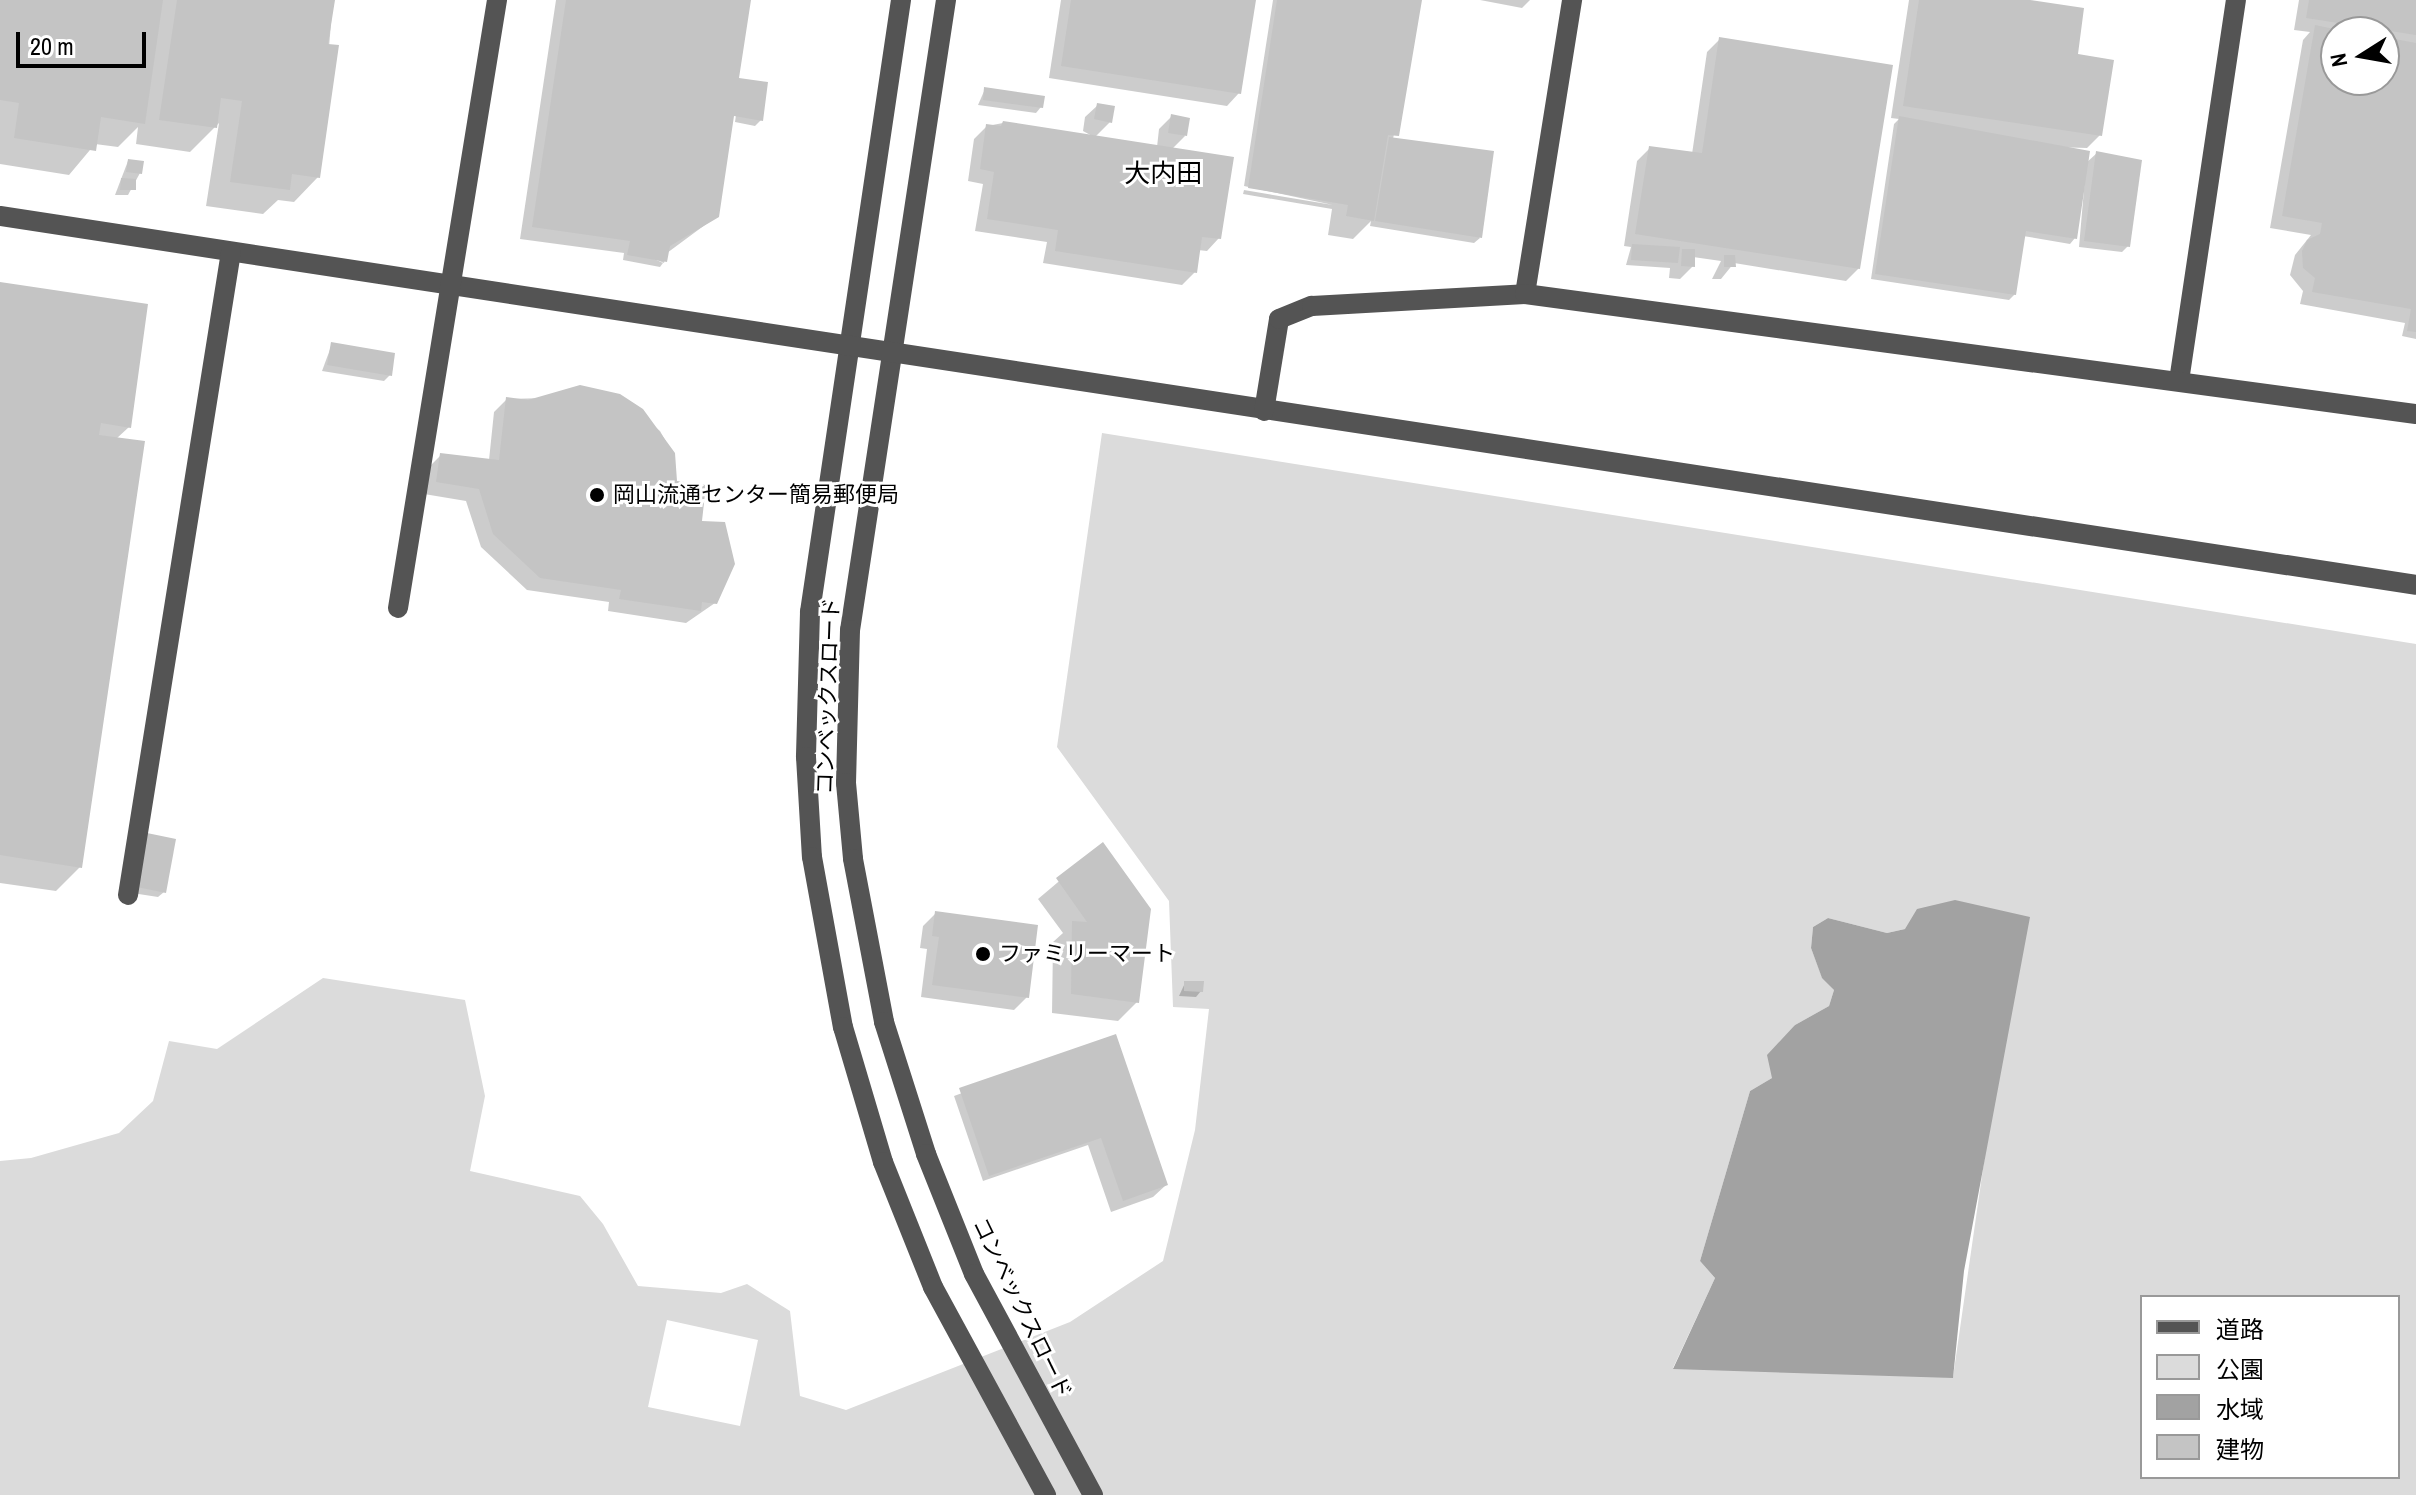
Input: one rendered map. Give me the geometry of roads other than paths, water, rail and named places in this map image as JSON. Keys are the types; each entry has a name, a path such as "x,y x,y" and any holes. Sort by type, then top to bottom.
{"street":[{"path":"398,608 454,286 497,0"},
{"name":"コンベックスロード","path":"901,0 849,347 807,662 808,803 818,901 843,1027 883,1162 933,1287 1046,1495"},
{"name":"コンベックスロード","path":"946,0 850,630 846,783 853,859 884,1022 926,1154 974,1274 1093,1495"},
{"path":"1525,294 1572,0"},
{"path":"2179,381 2236,0"},
{"path":"0,216 1264,411 1988,516 2416,585"},
{"path":"128,895 231,252"},
{"path":"1264,411 1279,319 1312,306 1525,294 2416,414"}],"water":[{"path":"1955,900 2030,917 1964,1271 1953,1378 1673,1369 1715,1278 1700,1261 1750,1091 1772,1078 1767,1055 1795,1025 1829,1006 1834,990 1822,978 1811,948 1813,927 1828,918 1887,933 1905,929 1917,909"}],"place":[{"name":"岡山流通センター簡易郵便局","path":"597,495"},
{"name":"ファミリーマート","path":"983,954"}],"district":[{"name":"大内田","path":"1163,173"}]}
